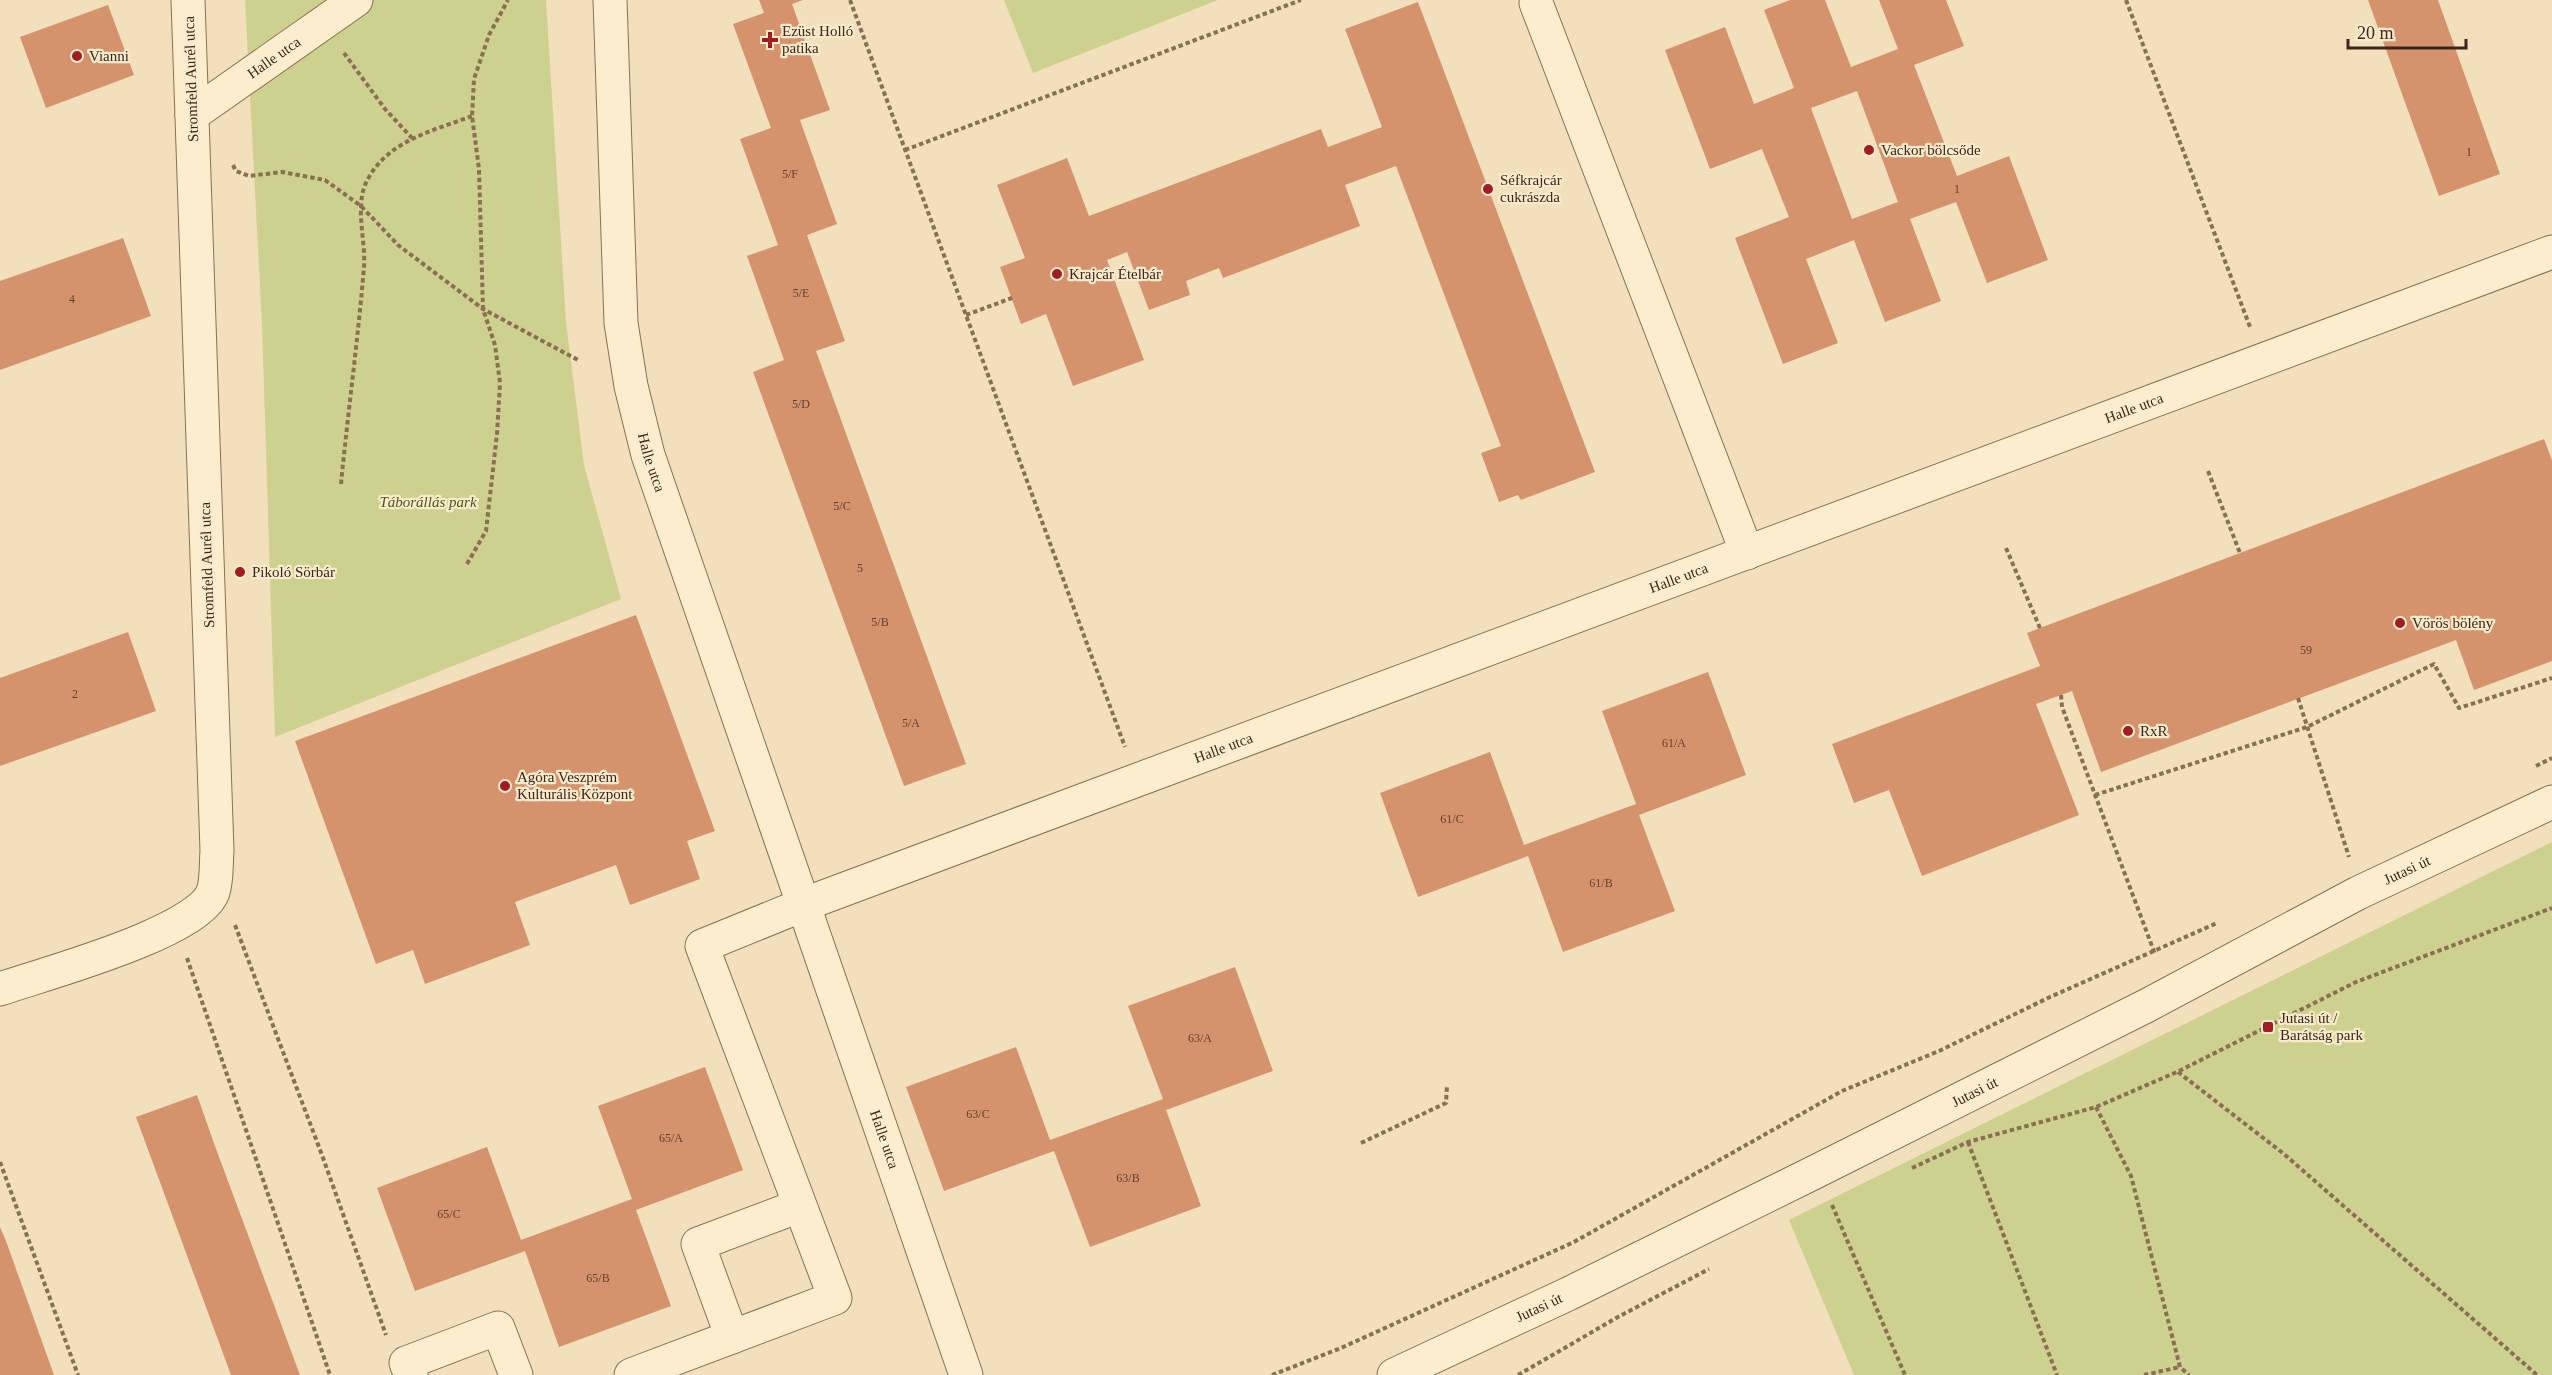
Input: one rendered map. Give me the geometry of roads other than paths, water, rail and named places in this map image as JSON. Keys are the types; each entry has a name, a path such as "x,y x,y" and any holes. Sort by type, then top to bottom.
{"street":[{"name":"Stromfeld Aurél utca","path":"0,989 157,936 197,912 213,893 217,851 188,0"},
{"name":"Halle utca","path":"192,115 356,0"},
{"name":"Halle utca","path":"610,0 621,323 631,386 648,455 966,1375"},
{"path":"1536,3 1747,553"},
{"name":"Halle utca","path":"800,1206 702,946 805,904 1747,553 2262,358 2552,252"},
{"name":"Jutasi út","path":"1394,1375 1568,1294 2168,994 2358,893 2552,802"},
{"path":"631,1375 732,1337 835,1298 800,1206 698,1244 732,1337"},
{"path":"411,1375 406,1363 498,1328 516,1375"}],"place":[{"name":"Ezüst Holló patika","path":"770,40"},
{"name":"Vianni","path":"77,56"},
{"name":"Vackor bölcsőde","path":"1869,150"},
{"name":"Séfkrajcár cukrászda","path":"1488,189"},
{"name":"Krajcár Ételbár","path":"1057,274"},
{"name":"Pikoló Sörbár","path":"240,572"},
{"name":"Vörös bölény","path":"2400,623"},
{"name":"RxR","path":"2128,731"},
{"name":"Agóra Veszprém Kulturális Központ","path":"505,786"},
{"name":"Jutasi út / Barátság park","path":"2268,1027"}],"park label":[{"name":"Táborállás park","path":"428,502"}]}
